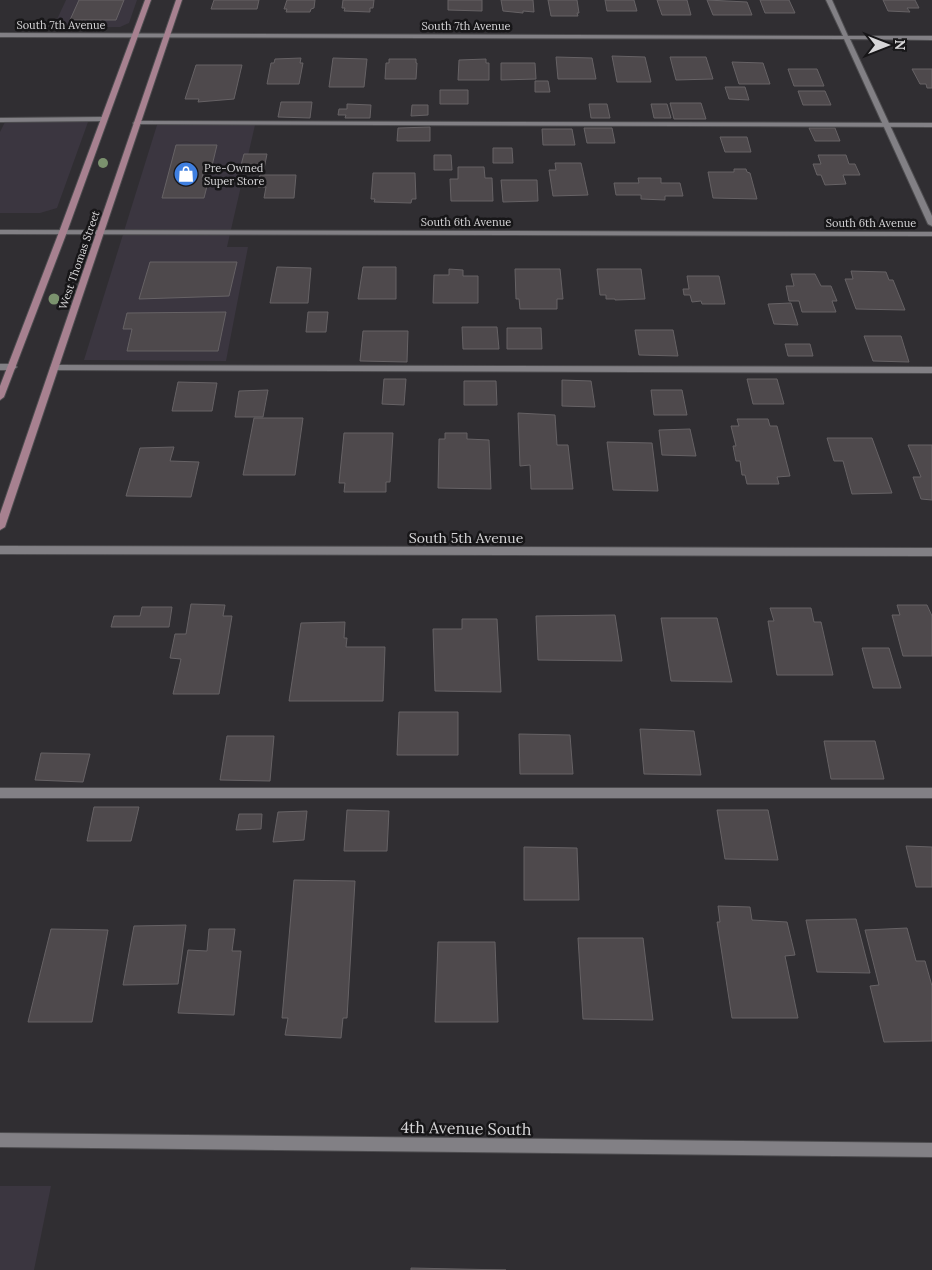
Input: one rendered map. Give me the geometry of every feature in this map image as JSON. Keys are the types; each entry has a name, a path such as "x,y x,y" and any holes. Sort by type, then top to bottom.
{"main road":[{"name":"West Thomas Street","path":"0,397 148,0"},
{"name":"West Thomas Street","path":"0,527 179,0"}],"street":[{"path":"829,0 932,224"},
{"name":"South 7th Avenue","path":"0,35 932,38"},
{"path":"0,120 103,120"},
{"path":"136,123 932,125"},
{"name":"South 6th Avenue","path":"0,232 932,234"},
{"path":"0,367 12,367"},
{"path":"54,368 932,370"},
{"name":"South 5th Avenue","path":"0,550 932,552"},
{"path":"0,793 932,793"},
{"name":"4th Avenue South","path":"0,1140 932,1150"}],"shaded area":[{"path":"66,0 137,0 129,23 120,27 53,28"},
{"path":"5,122 88,122 57,208 40,213 0,213 0,132"},
{"path":"157,125 255,125 227,247 248,247 226,361 84,360"},
{"path":"0,1186 51,1186 34,1270 0,1270"}],"building":[{"path":"79,0 124,0 116,20 70,20"},
{"path":"214,0 259,0 257,9 211,9"},
{"path":"287,0 315,0 314,8 310,12 286,12 287,9 284,9"},
{"path":"343,0 374,0 373,8 370,8 370,12 344,11 345,8 342,8"},
{"path":"448,0 482,0 482,11 448,10"},
{"path":"501,0 533,0 534,12 503,11"},
{"path":"548,0 577,0 578,16 551,16"},
{"path":"605,0 634,0 637,11 607,11"},
{"path":"657,0 687,0 691,15 662,15"},
{"path":"707,0 747,2 752,15 713,15"},
{"path":"760,0 789,0 795,13 765,13"},
{"path":"883,0 915,0 919,8 907,8 910,12 888,11"},
{"path":"612,56 645,57 651,82 617,82"},
{"path":"556,57 592,58 596,79 558,79"},
{"path":"670,57 706,57 713,79 676,80"},
{"path":"301,58 300,63 303,63 299,84 267,84 271,63 274,63 275,59"},
{"path":"333,58 367,59 364,87 329,87"},
{"path":"389,59 416,59 416,79 385,79 386,63 389,63"},
{"path":"486,59 486,63 489,63 489,80 458,80 459,60"},
{"path":"732,62 763,63 770,84 739,84"},
{"path":"501,63 535,63 536,79 501,80"},
{"path":"196,65 242,65 234,99 198,102 199,99 185,99"},
{"path":"788,69 817,69 824,86 794,86"},
{"path":"912,69 932,69 932,88 927,88 926,84 920,84"},
{"path":"535,81 548,81 550,92 535,92"},
{"path":"725,87 745,87 749,100 729,99"},
{"path":"440,90 468,90 468,104 440,104"},
{"path":"798,91 825,91 831,105 803,105"},
{"path":"281,102 312,102 310,118 278,117"},
{"path":"670,103 701,103 706,119 674,119"},
{"path":"347,104 371,105 370,118 345,118 346,115 338,115 339,109 347,109"},
{"path":"589,104 607,104 610,118 591,118"},
{"path":"651,104 667,104 671,118 654,118"},
{"path":"412,105 428,105 428,115 411,116"},
{"path":"430,127 430,141 397,141 398,128"},
{"path":"584,128 612,128 615,143 587,143"},
{"path":"809,128 835,128 840,141 815,141"},
{"path":"542,129 572,129 575,145 543,145"},
{"path":"720,137 747,137 751,152 725,152"},
{"name":"Pre-Owned Super Store","path":"176,145 217,145 211,170 204,170 202,178 209,178 204,198 162,198"},
{"path":"493,148 512,148 513,163 493,163"},
{"path":"244,154 267,154 264,169 240,169"},
{"path":"434,155 451,155 452,170 434,170"},
{"path":"818,155 846,155 849,164 855,164 860,175 843,175 846,184 825,185 821,175 817,175 813,164 821,164"},
{"path":"555,163 581,163 588,195 553,196 549,170 556,170"},
{"path":"458,167 484,167 485,178 492,178 493,201 451,201 450,179 458,179"},
{"path":"734,169 746,169 750,173 757,199 713,198 708,172 734,172"},
{"path":"373,173 415,173 416,199 412,199 411,203 374,202 375,199 371,199"},
{"path":"260,175 296,175 294,198 264,198 266,187 258,187"},
{"path":"638,178 661,178 661,183 680,183 683,196 665,196 665,200 641,199 641,195 616,195 614,183 639,183"},
{"path":"501,180 537,180 538,201 503,202"},
{"path":"150,262 237,262 229,296 139,299"},
{"path":"277,267 311,268 308,303 270,303"},
{"path":"363,267 396,267 396,299 358,299"},
{"path":"449,269 463,270 463,276 478,276 478,303 433,303 434,275 449,275"},
{"path":"515,269 560,269 563,299 557,299 557,309 520,309 519,299 516,299"},
{"path":"597,269 641,269 645,299 606,299 606,295 600,295"},
{"path":"851,271 886,272 889,280 893,280 905,310 856,309 845,279 853,279"},
{"path":"791,274 815,274 821,286 831,286 837,301 832,301 836,312 802,312 799,301 789,301 786,286 794,286"},
{"path":"687,276 719,276 725,304 702,304 701,301 692,302 690,295 684,295 683,289 689,289"},
{"path":"791,303 798,325 774,324 768,304"},
{"path":"226,312 218,351 127,351 132,329 123,329 127,313"},
{"path":"308,312 328,312 326,332 306,332"},
{"path":"462,327 497,327 499,349 463,349"},
{"path":"507,328 541,328 542,349 507,349"},
{"path":"635,330 673,330 678,356 639,355"},
{"path":"363,331 408,331 407,362 360,361"},
{"path":"864,336 901,336 909,362 873,361"},
{"path":"785,344 810,344 813,356 788,356"},
{"path":"384,379 406,379 404,405 382,404"},
{"path":"747,379 777,379 784,404 753,404"},
{"path":"562,380 591,381 595,407 562,406"},
{"path":"464,381 496,381 497,405 464,405"},
{"path":"178,382 217,383 212,411 172,411"},
{"path":"268,390 263,417 235,417 239,391"},
{"path":"651,390 682,390 687,415 654,415"},
{"path":"518,413 555,415 557,445 568,445 573,489 531,489 530,465 520,466"},
{"path":"254,418 303,418 295,475 243,475"},
{"path":"737,419 768,419 770,426 777,426 790,476 777,477 779,484 747,484 745,475 742,475 740,461 736,461 733,446 736,446 731,426 739,426"},
{"path":"690,429 696,456 662,455 659,430"},
{"path":"344,433 393,433 390,482 386,482 386,492 344,492 345,483 339,483"},
{"path":"445,433 467,433 467,439 489,440 491,489 438,488 439,439 445,439"},
{"path":"827,438 872,438 892,493 852,494 843,461 834,461"},
{"path":"607,442 652,443 658,491 613,490"},
{"path":"908,445 932,445 932,500 921,499 913,477 921,477"},
{"path":"174,447 170,461 199,462 191,497 126,496 140,448"},
{"path":"191,604 225,605 223,616 232,616 219,694 173,694 181,659 170,658 175,634 186,634"},
{"path":"897,605 927,605 932,616 932,656 903,656 892,615 900,615"},
{"path":"142,607 172,607 169,627 111,627 114,616 140,616"},
{"path":"770,608 811,608 814,622 821,622 833,675 777,675 768,621 774,621"},
{"path":"615,615 622,661 538,660 536,616"},
{"path":"661,618 717,618 732,682 671,681"},
{"path":"462,619 497,619 501,692 435,691 433,629 462,629"},
{"path":"345,622 344,638 347,638 346,647 385,647 383,701 289,701 301,623"},
{"path":"862,648 889,648 901,688 873,688"},
{"path":"399,712 458,712 458,755 397,755"},
{"path":"640,729 694,731 701,775 644,774"},
{"path":"519,734 570,735 573,774 520,774"},
{"path":"227,736 274,736 270,781 220,780"},
{"path":"824,741 875,741 884,779 831,779"},
{"path":"41,753 90,754 83,782 35,780"},
{"path":"94,807 139,807 131,841 87,841"},
{"path":"347,810 389,811 387,851 344,851"},
{"path":"717,810 768,810 778,860 725,859"},
{"path":"307,811 304,840 273,842 278,812"},
{"path":"239,814 262,814 261,829 236,830"},
{"path":"906,846 932,847 932,887 916,887"},
{"path":"524,847 577,848 579,900 524,900"},
{"path":"294,880 355,881 347,1018 343,1018 341,1038 285,1035 288,1018 282,1018"},
{"path":"718,906 750,907 752,920 787,922 795,955 785,956 798,1018 732,1018 717,922 720,922"},
{"path":"856,919 870,973 817,972 806,920"},
{"path":"186,925 178,984 123,985 134,926"},
{"path":"907,928 916,961 925,961 932,986 932,1041 884,1042 870,986 879,985 865,930"},
{"path":"51,929 108,930 92,1022 28,1022"},
{"path":"209,929 235,929 232,951 241,951 234,1015 178,1013 188,950 207,951"},
{"path":"578,938 643,938 653,1020 583,1019"},
{"path":"438,942 495,942 498,1022 435,1022"},
{"path":"411,1268 506,1270 411,1270"}],"place":[{"name":"Pre-Owned Super Store","path":"186,174"}]}
